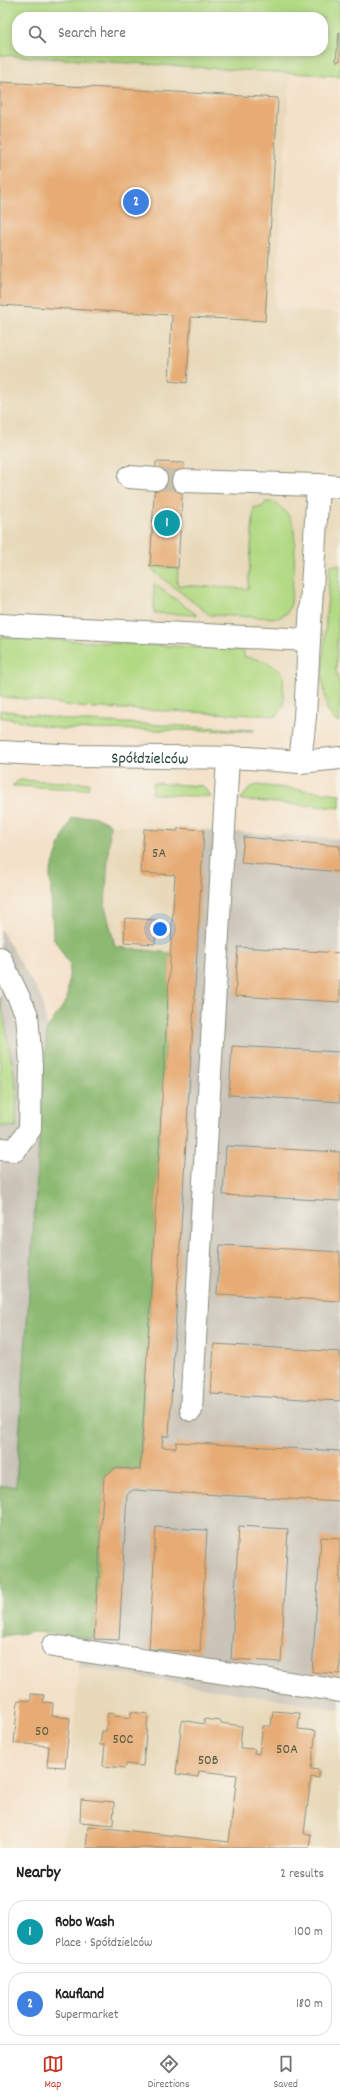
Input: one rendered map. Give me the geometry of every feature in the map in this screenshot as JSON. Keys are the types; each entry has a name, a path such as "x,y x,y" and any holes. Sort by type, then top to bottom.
{"street":[{"path":"129,477 156,479"},
{"path":"183,480 340,487"},
{"path":"300,762 305,717 318,485"},
{"path":"0,625 309,640"},
{"name":"Spółdzielców","path":"0,752 78,756 228,758 300,762 340,758"},
{"path":"191,1410 228,758"},
{"name":"Spółdzielców","path":"300,762 340,775"},
{"path":"0,958 27,1015 31,1064 30,1129 15,1150 0,1149"},
{"path":"53,1646 340,1690"}],"shaded area":[{"path":"0,55 290,73 275,309 340,313 340,565 330,566 322,676 327,710 285,706 277,716 78,707 26,699 0,697"},
{"path":"110,824 178,828 178,831 144,830 141,873 175,875 171,953 115,947 105,907"},
{"path":"178,828 340,839 340,1710 79,1667 91,1467 141,1457"},
{"path":"0,928 42,999 47,1029 16,1486 0,1486"},
{"path":"79,1667 340,1710 340,1848 64,1848"}],"green space":[{"path":"0,0 340,0 340,76 16,56 328,56 328,12 12,12 12,56 0,55"},
{"path":"266,502 274,502 286,512 291,520 295,537 291,604 287,613 278,618 210,615 156,573 150,566 178,568 177,585 248,589 254,507 262,507"},
{"path":"330,565 340,565 336,670 340,687 340,722 335,721 327,710 322,676"},
{"path":"154,584 197,615 154,613"},
{"path":"0,637 244,650 244,657 265,662 283,674 284,706 277,716 78,707 26,699 0,697"},
{"path":"0,710 70,720 255,730 61,729 0,717"},
{"path":"19,780 89,783 88,789 12,786"},
{"path":"153,783 203,786 211,797 152,794"},
{"path":"257,785 340,794 340,808 240,800 250,788"},
{"path":"93,816 110,824 105,906 115,947 171,953 140,1470 115,1468 104,1477 94,1639 35,1632 0,1636 0,1486 16,1486 47,1029 67,1000 70,965 53,937 50,873 62,839 72,818"},
{"path":"0,997 17,1090 16,1127 0,1126"}],"building":[{"path":"339,32 340,61 336,61"},
{"path":"0,82 278,98 265,321 191,317 187,383 169,381 172,315 0,305"},
{"path":"156,462 184,463 178,568 150,566"},
{"path":"178,828 204,830 169,1436 163,1436 162,1447 176,1448 176,1442 340,1451 340,1502 133,1490 127,1494 119,1640 94,1639 104,1477 115,1468 140,1470 141,1458 175,875 141,873 144,829 178,831"},
{"path":"244,837 340,846 340,872 241,863"},
{"path":"125,918 157,920 155,944 124,942"},
{"path":"238,947 340,953 340,1002 235,996"},
{"path":"232,1046 340,1052 340,1102 229,1095"},
{"path":"226,1146 340,1152 340,1201 223,1195"},
{"path":"220,1245 340,1252 340,1301 217,1294"},
{"path":"214,1344 340,1352 340,1401 211,1394"},
{"path":"239,1526 288,1529 281,1662 231,1659"},
{"path":"156,1527 207,1530 200,1652 149,1649"},
{"path":"321,1537 340,1538 340,1674 312,1672"},
{"path":"31,1694 44,1695 43,1702 53,1703 52,1716 70,1718 65,1767 47,1766 49,1746 14,1743 18,1700 31,1701"},
{"path":"273,1711 300,1713 298,1729 316,1731 311,1769 319,1770 319,1778 311,1777 304,1834 311,1834 309,1848 86,1848 88,1826 229,1842 237,1775 199,1771 198,1777 176,1774 182,1720 204,1724 204,1719 242,1726 240,1748 255,1749 254,1753 259,1754 263,1726 271,1726"},
{"path":"131,1712 148,1714 143,1766 126,1764 125,1768 103,1766 105,1745 100,1745 102,1731 106,1731 108,1713 116,1714 115,1716 130,1718"},
{"path":"81,1799 114,1802 113,1825 80,1822"}],"tunnel":[{"path":"156,479 183,481"}],"place":[{"name":"Kaufland","path":"136,202"},
{"name":"Robo Wash","path":"167,523"}]}
